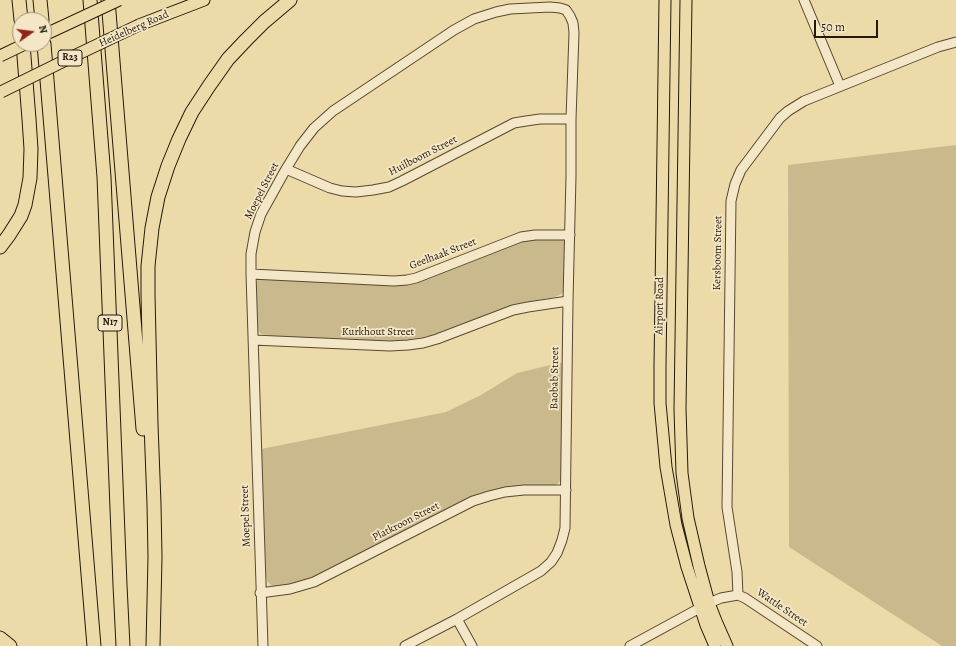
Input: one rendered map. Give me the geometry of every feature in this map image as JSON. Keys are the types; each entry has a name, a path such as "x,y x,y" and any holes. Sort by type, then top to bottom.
{"highway":[{"path":"19,0 20,12"},
{"path":"40,0 41,12"},
{"name":"N17","path":"90,0 104,177 123,646"},
{"path":"108,0 149,503 154,625"},
{"path":"153,646 154,504 148,266 152,228 158,197 179,138 192,112 209,86 228,60 246,40 264,22 290,0"},
{"path":"0,247 9,235 25,205 30,178 31,149 25,52"},
{"path":"45,52 94,646"},
{"path":"0,638 10,646"}],"main road":[{"path":"52,31 118,0"},
{"name":"Heidelberg Road","path":"1,92 139,25 204,0"},
{"name":"Airport Road","path":"665,0 660,304 660,403 666,467 676,525 687,567 705,605"},
{"name":"Airport Road","path":"686,0 680,408 682,465 688,518 705,605"},
{"path":"0,56 12,50"},
{"path":"705,605 715,646"},
{"path":"705,605 716,621 727,646"}],"street":[{"path":"804,0 840,86"},
{"name":"Moepel Street","path":"263,646 260,593 251,274 255,232 261,214 286,168 314,128 333,111 454,30 474,19 510,9 560,8 566,10 573,23"},
{"name":"Baobab Street","path":"406,646 541,571 551,562 557,553 562,540 565,528 566,490 573,23"},
{"name":"Kersboom Street","path":"738,596 737,572 728,507 731,201 735,184 741,170 780,118 788,111 804,101 840,86 938,47 956,42"},
{"name":"Huilboom Street","path":"286,168 330,188 356,192 374,190 402,181 514,124 540,119 571,119"},
{"name":"Geelhaak Street","path":"251,274 394,281 407,280 416,278 521,237 535,235 570,235"},
{"name":"Kurkhout Street","path":"253,340 408,346 437,339 513,310 568,301"},
{"name":"Platkroon Street","path":"260,593 290,589 314,582 474,500 505,492 524,490 566,490"},
{"name":"Wattle Street","path":"630,646 705,605 721,598 738,596 745,598 817,646"},
{"path":"457,619 472,646"}],"shaded area":[{"path":"956,145 956,646 942,646 789,547 788,165"},
{"path":"560,238 564,241 566,247 565,290 561,294 555,297 515,304 432,335 397,341 271,336 262,334 258,331 256,325 255,286 261,277 395,284 514,242 533,239"},
{"path":"563,362 562,474 560,481 557,484 550,487 514,486 477,494 313,579 294,585 274,587 267,581 261,449 446,412 481,395 517,373"}]}
